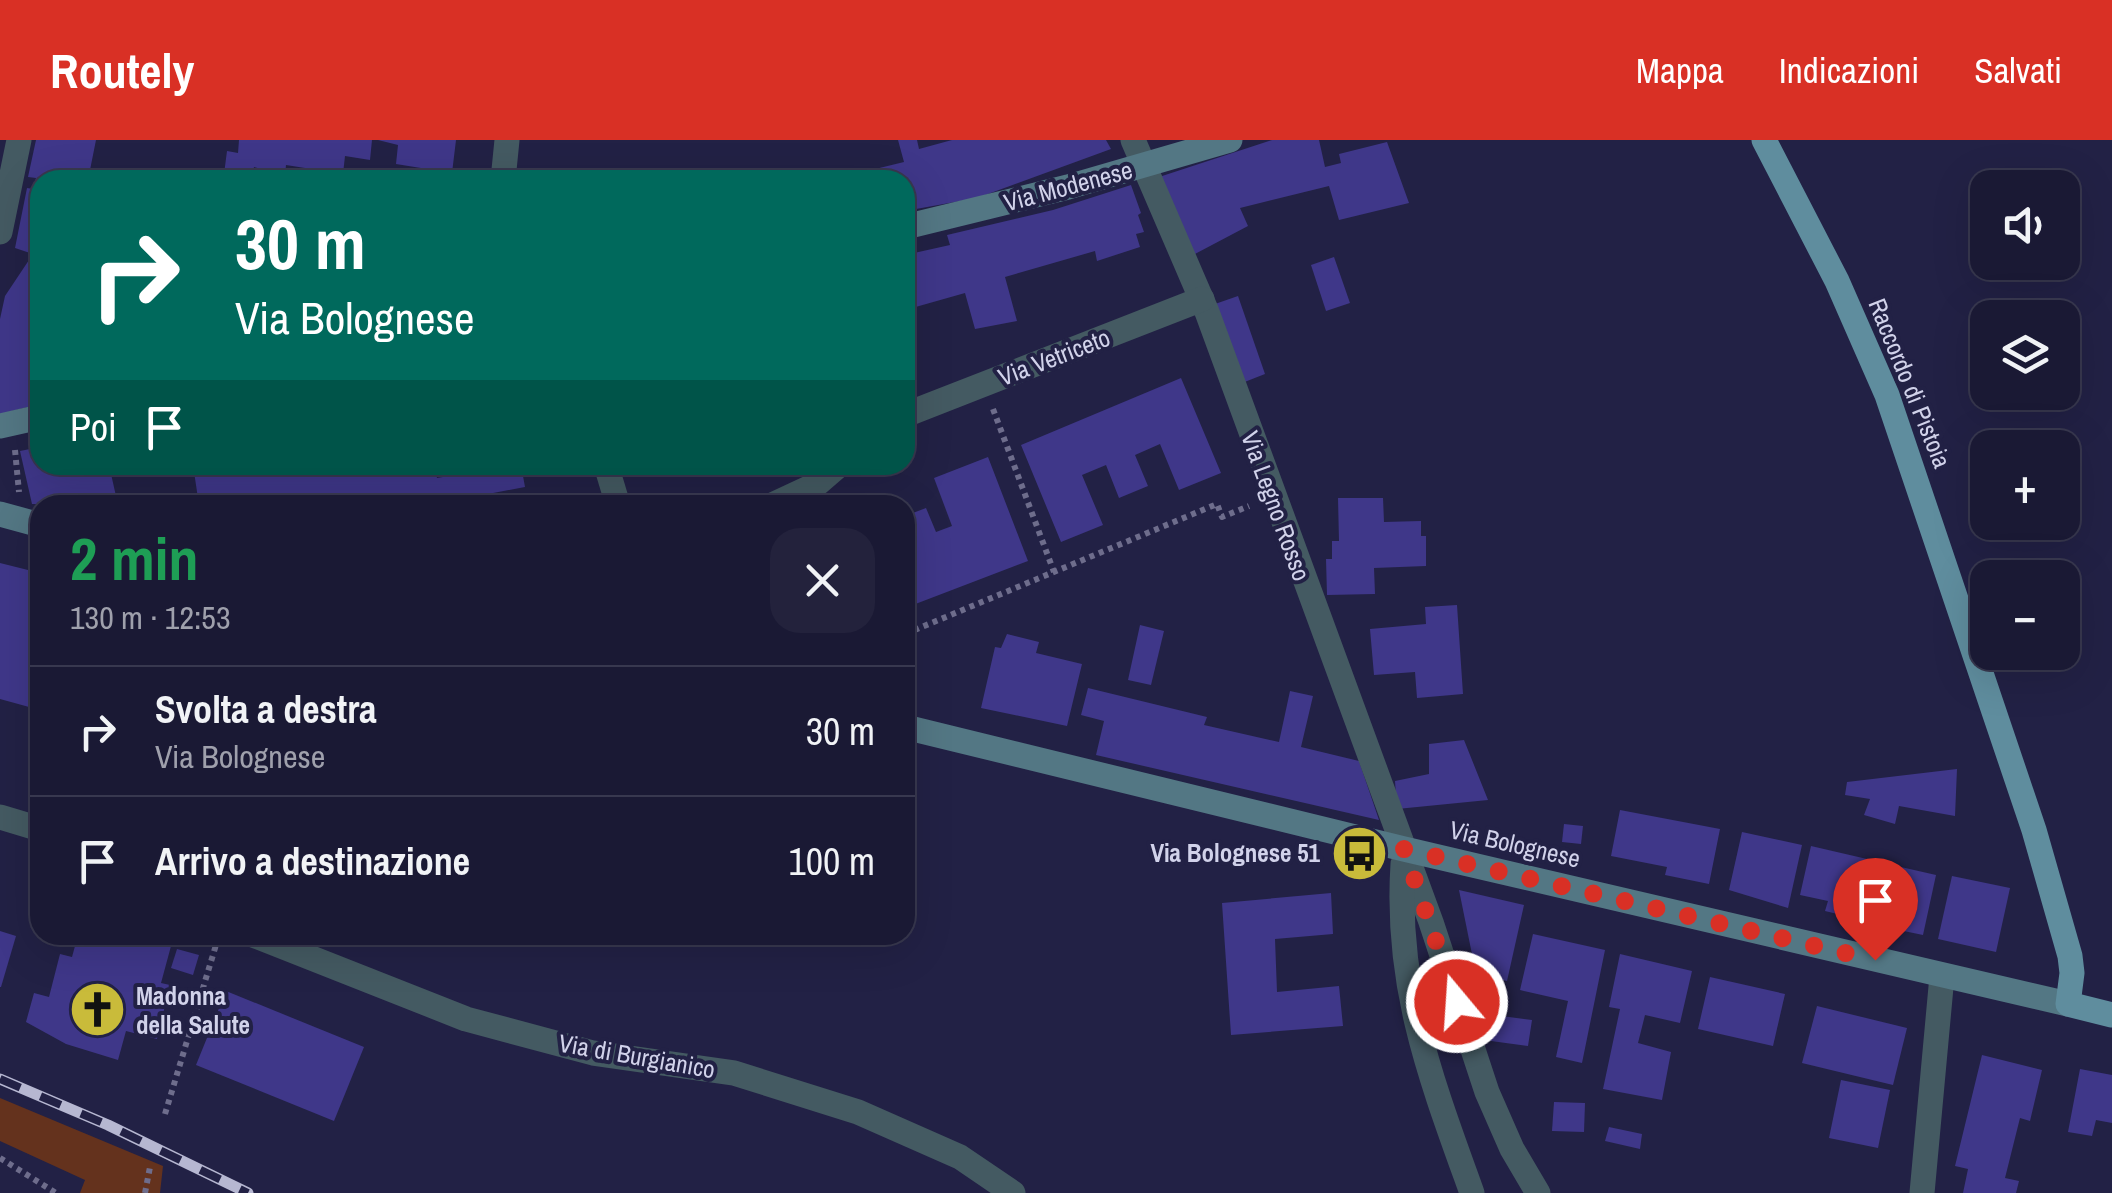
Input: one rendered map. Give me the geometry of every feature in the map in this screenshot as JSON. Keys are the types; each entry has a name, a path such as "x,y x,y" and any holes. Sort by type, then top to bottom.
{"main road":[{"name":"Via Modenese","path":"915,224 1230,140"},
{"name":"Raccordo di Pistoia","path":"1764,140 1836,280 1887,395 1911,462 2039,848 2070,956 2068,1004"},
{"path":"4,426 30,420"},
{"name":"Via Bolognese","path":"915,728 1404,849 2112,1015"}],"street":[{"path":"0,232 19,140"},
{"path":"504,170 507,140"},
{"name":"Via Legno Rosso","path":"1133,140 1141,166 1202,298 1404,849 1492,1105 1538,1193"},
{"name":"Via Vetriceto","path":"915,412 1202,298"},
{"path":"793,495 827,475"},
{"path":"0,817 30,826"},
{"path":"1404,849 1402,944 1406,986 1472,1193"},
{"name":"Via di Burgianico","path":"278,945 466,1019 592,1053 734,1073 858,1112 960,1157 1013,1193"},
{"path":"1922,1193 1942,976"}],"path":[{"path":"984,384 1054,572"},
{"path":"4,426 18,486 19,519"},
{"path":"915,630 1217,504 1222,517 1273,497"},
{"path":"165,1114 217,945"},
{"path":"0,1158 56,1193"},
{"path":"145,1193 150,1167"}],"shaded area":[{"path":"0,1098 163,1166 160,1193 80,1193 85,1180 0,1141"}],"building":[{"path":"36,140 96,140 90,170 30,170 28,177"},
{"path":"239,140 372,140 370,160 345,156 343,170 286,165 286,170 225,170 227,151 238,153"},
{"path":"378,140 456,140 452,170 396,164 398,145"},
{"path":"898,140 917,140 919,149 952,140 1106,140 1111,149 977,198 915,209 915,170 871,170 904,162"},
{"path":"1272,140 1319,140 1325,167 1341,163 1339,154 1387,142 1409,203 1339,220 1329,186 1240,208 1248,226 1193,255 1153,179"},
{"path":"1131,185 1144,232 1136,234 1140,247 1097,261 1095,251 1005,277 1017,321 975,329 965,293 915,307 915,253 950,245 947,235 1053,210"},
{"path":"27,188 30,188 30,253 15,248"},
{"path":"1334,257 1350,303 1326,311 1311,265"},
{"path":"30,258 30,406 0,414 0,319 5,296"},
{"path":"1238,296 1265,374 1242,383 1215,304"},
{"path":"1181,378 1221,473 1179,490 1160,444 1135,455 1148,486 1119,498 1106,465 1082,475 1103,525 1061,542 1021,445"},
{"path":"30,449 30,475 111,475 116,495 30,495 20,451"},
{"path":"988,457 1028,561 915,604 915,512 926,508 936,532 952,526 934,478"},
{"path":"194,475 523,475 525,487 483,495 198,495"},
{"path":"1338,498 1383,498 1384,522 1421,521 1421,536 1426,536 1426,566 1374,568 1375,594 1327,595 1326,559 1332,559 1332,541 1339,541"},
{"path":"0,563 30,570 30,707 0,699"},
{"path":"1457,605 1463,694 1417,698 1415,672 1374,675 1370,629 1426,624 1425,607"},
{"path":"1140,625 1164,631 1151,685 1128,680"},
{"path":"1007,634 1039,642 1036,653 1082,664 1067,726 981,708 995,647 1001,648"},
{"path":"1088,688 1207,717 1204,725 1279,742 1290,691 1313,696 1301,747 1359,761 1379,820 1096,755 1104,721 1081,715"},
{"path":"1464,740 1488,800 1397,809 1395,781 1429,774 1429,744"},
{"path":"1957,769 1955,816 1899,806 1895,824 1864,815 1870,799 1845,795 1847,782"},
{"path":"1620,810 1720,829 1709,884 1665,875 1667,867 1611,856"},
{"path":"1564,824 1583,826 1581,844 1562,842"},
{"path":"1742,832 1802,845 1788,908 1729,890"},
{"path":"1811,846 1867,859 1854,918 1825,911 1828,901 1800,895"},
{"path":"1879,862 1936,875 1923,935 1865,923"},
{"path":"1952,876 2010,888 1996,952 1938,939"},
{"path":"1459,890 1524,905 1507,981 1476,974"},
{"path":"1331,893 1333,934 1275,939 1277,992 1339,986 1343,1026 1231,1035 1222,903"},
{"path":"0,931 16,936 1,987 0,987"},
{"path":"1533,934 1605,950 1582,1063 1556,1057 1568,1001 1520,990"},
{"name":"Madonna della Salute","path":"75,945 171,945 161,983 170,985 157,1039 126,1031 118,1060 66,1044 26,1022 34,993 49,997 60,954 72,957"},
{"path":"177,949 199,955 193,975 171,968"},
{"path":"1620,954 1692,971 1680,1023 1645,1015 1638,1043 1671,1052 1662,1100 1603,1089 1620,1009 1609,1007"},
{"path":"1710,977 1785,994 1773,1046 1698,1029"},
{"path":"226,991 364,1047 334,1121 196,1065"},
{"path":"1817,1006 1907,1028 1893,1085 1802,1063"},
{"path":"1486,1014 1532,1020 1528,1046 1491,1041"},
{"path":"1982,1055 2042,1070 2030,1121 2020,1118 2005,1178 2019,1181 2016,1193 1963,1193 1968,1169 1955,1166"},
{"path":"2080,1069 2112,1075 2112,1123 2096,1120 2092,1136 2068,1132"},
{"path":"1841,1080 1890,1090 1878,1148 1829,1138"},
{"path":"1554,1102 1585,1103 1584,1132 1552,1131"},
{"path":"1609,1127 1642,1134 1640,1149 1605,1141"}],"railway":[{"path":"0,1079 108,1125 248,1193"}],"place":[{"name":"Via Bolognese 51","path":"1359,853"},
{"name":"Madonna della Salute","path":"97,1010"}],"route":[{"path":"1457,1002 1404,849 1875,960"}]}
